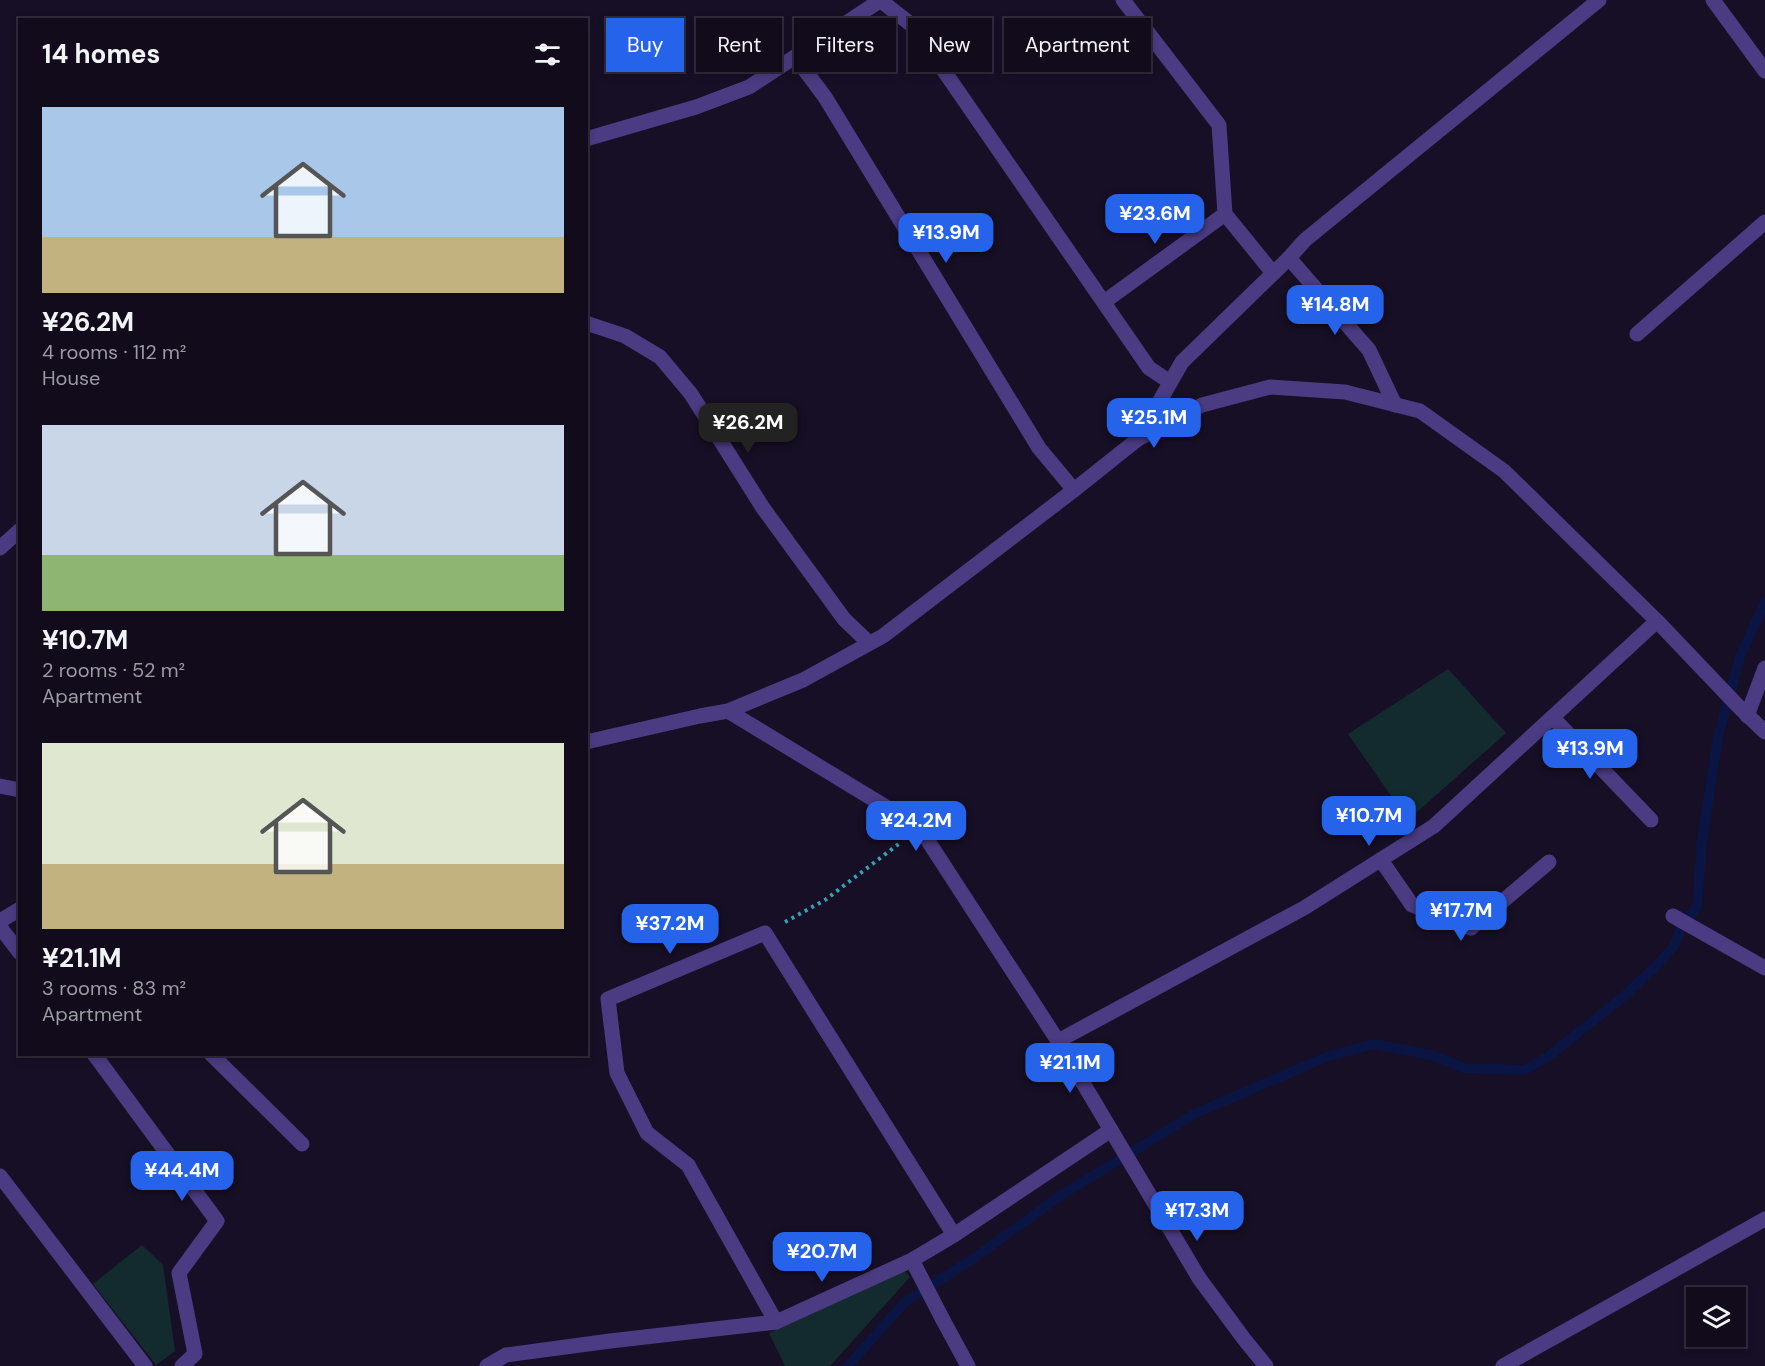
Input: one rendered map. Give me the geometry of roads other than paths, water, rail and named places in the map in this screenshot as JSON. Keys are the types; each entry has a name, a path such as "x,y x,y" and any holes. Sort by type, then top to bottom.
{"street":[{"path":"853,18 880,0 913,26 1149,368 1170,382"},
{"path":"1123,0 1219,125 1225,214 1273,273"},
{"path":"1138,439 1182,362 1305,240 1599,0"},
{"path":"1713,0 1765,71"},
{"path":"588,138 696,108 749,87 794,58"},
{"path":"806,72 825,97 1039,447 1074,490"},
{"path":"1104,302 1225,214"},
{"path":"1637,333 1765,222"},
{"path":"1289,258 1369,350 1395,405"},
{"path":"588,324 625,336 660,357 691,394 762,508 816,582 844,619 869,643"},
{"path":"588,742 728,711 803,680 892,629 1138,439 1202,405 1270,387 1345,392 1420,411 1504,471 1657,621 1742,711 1765,732"},
{"path":"0,548 18,532"},
{"path":"1058,1041 1304,909 1434,825 1657,621"},
{"path":"1742,711 1765,668"},
{"path":"728,711 919,827 1058,1041 1199,1278 1266,1366"},
{"path":"1553,718 1651,820"},
{"path":"0,786 18,790"},
{"path":"1381,860 1412,905 1471,928 1549,862"},
{"path":"0,921 18,910"},
{"path":"1672,916 1765,968"},
{"path":"0,927 18,950"},
{"path":"776,1322 688,1165 647,1133 617,1073 608,999 765,933 954,1235"},
{"path":"95,1056 217,1221 180,1273 195,1354 182,1366"},
{"path":"213,1056 302,1144"},
{"path":"487,1366 610,1341 776,1322 912,1260 954,1235 1111,1130"},
{"path":"0,1176 145,1366"},
{"path":"1503,1366 1765,1219"},
{"path":"912,1260 968,1366"}],"waterway":[{"path":"848,1366 905,1302 973,1259 1060,1196 1194,1114 1326,1057 1374,1044 1431,1055 1464,1068 1525,1070 1549,1056 1623,997 1674,946 1681,928 1697,907 1702,841 1718,737 1740,657 1765,602"}]}
